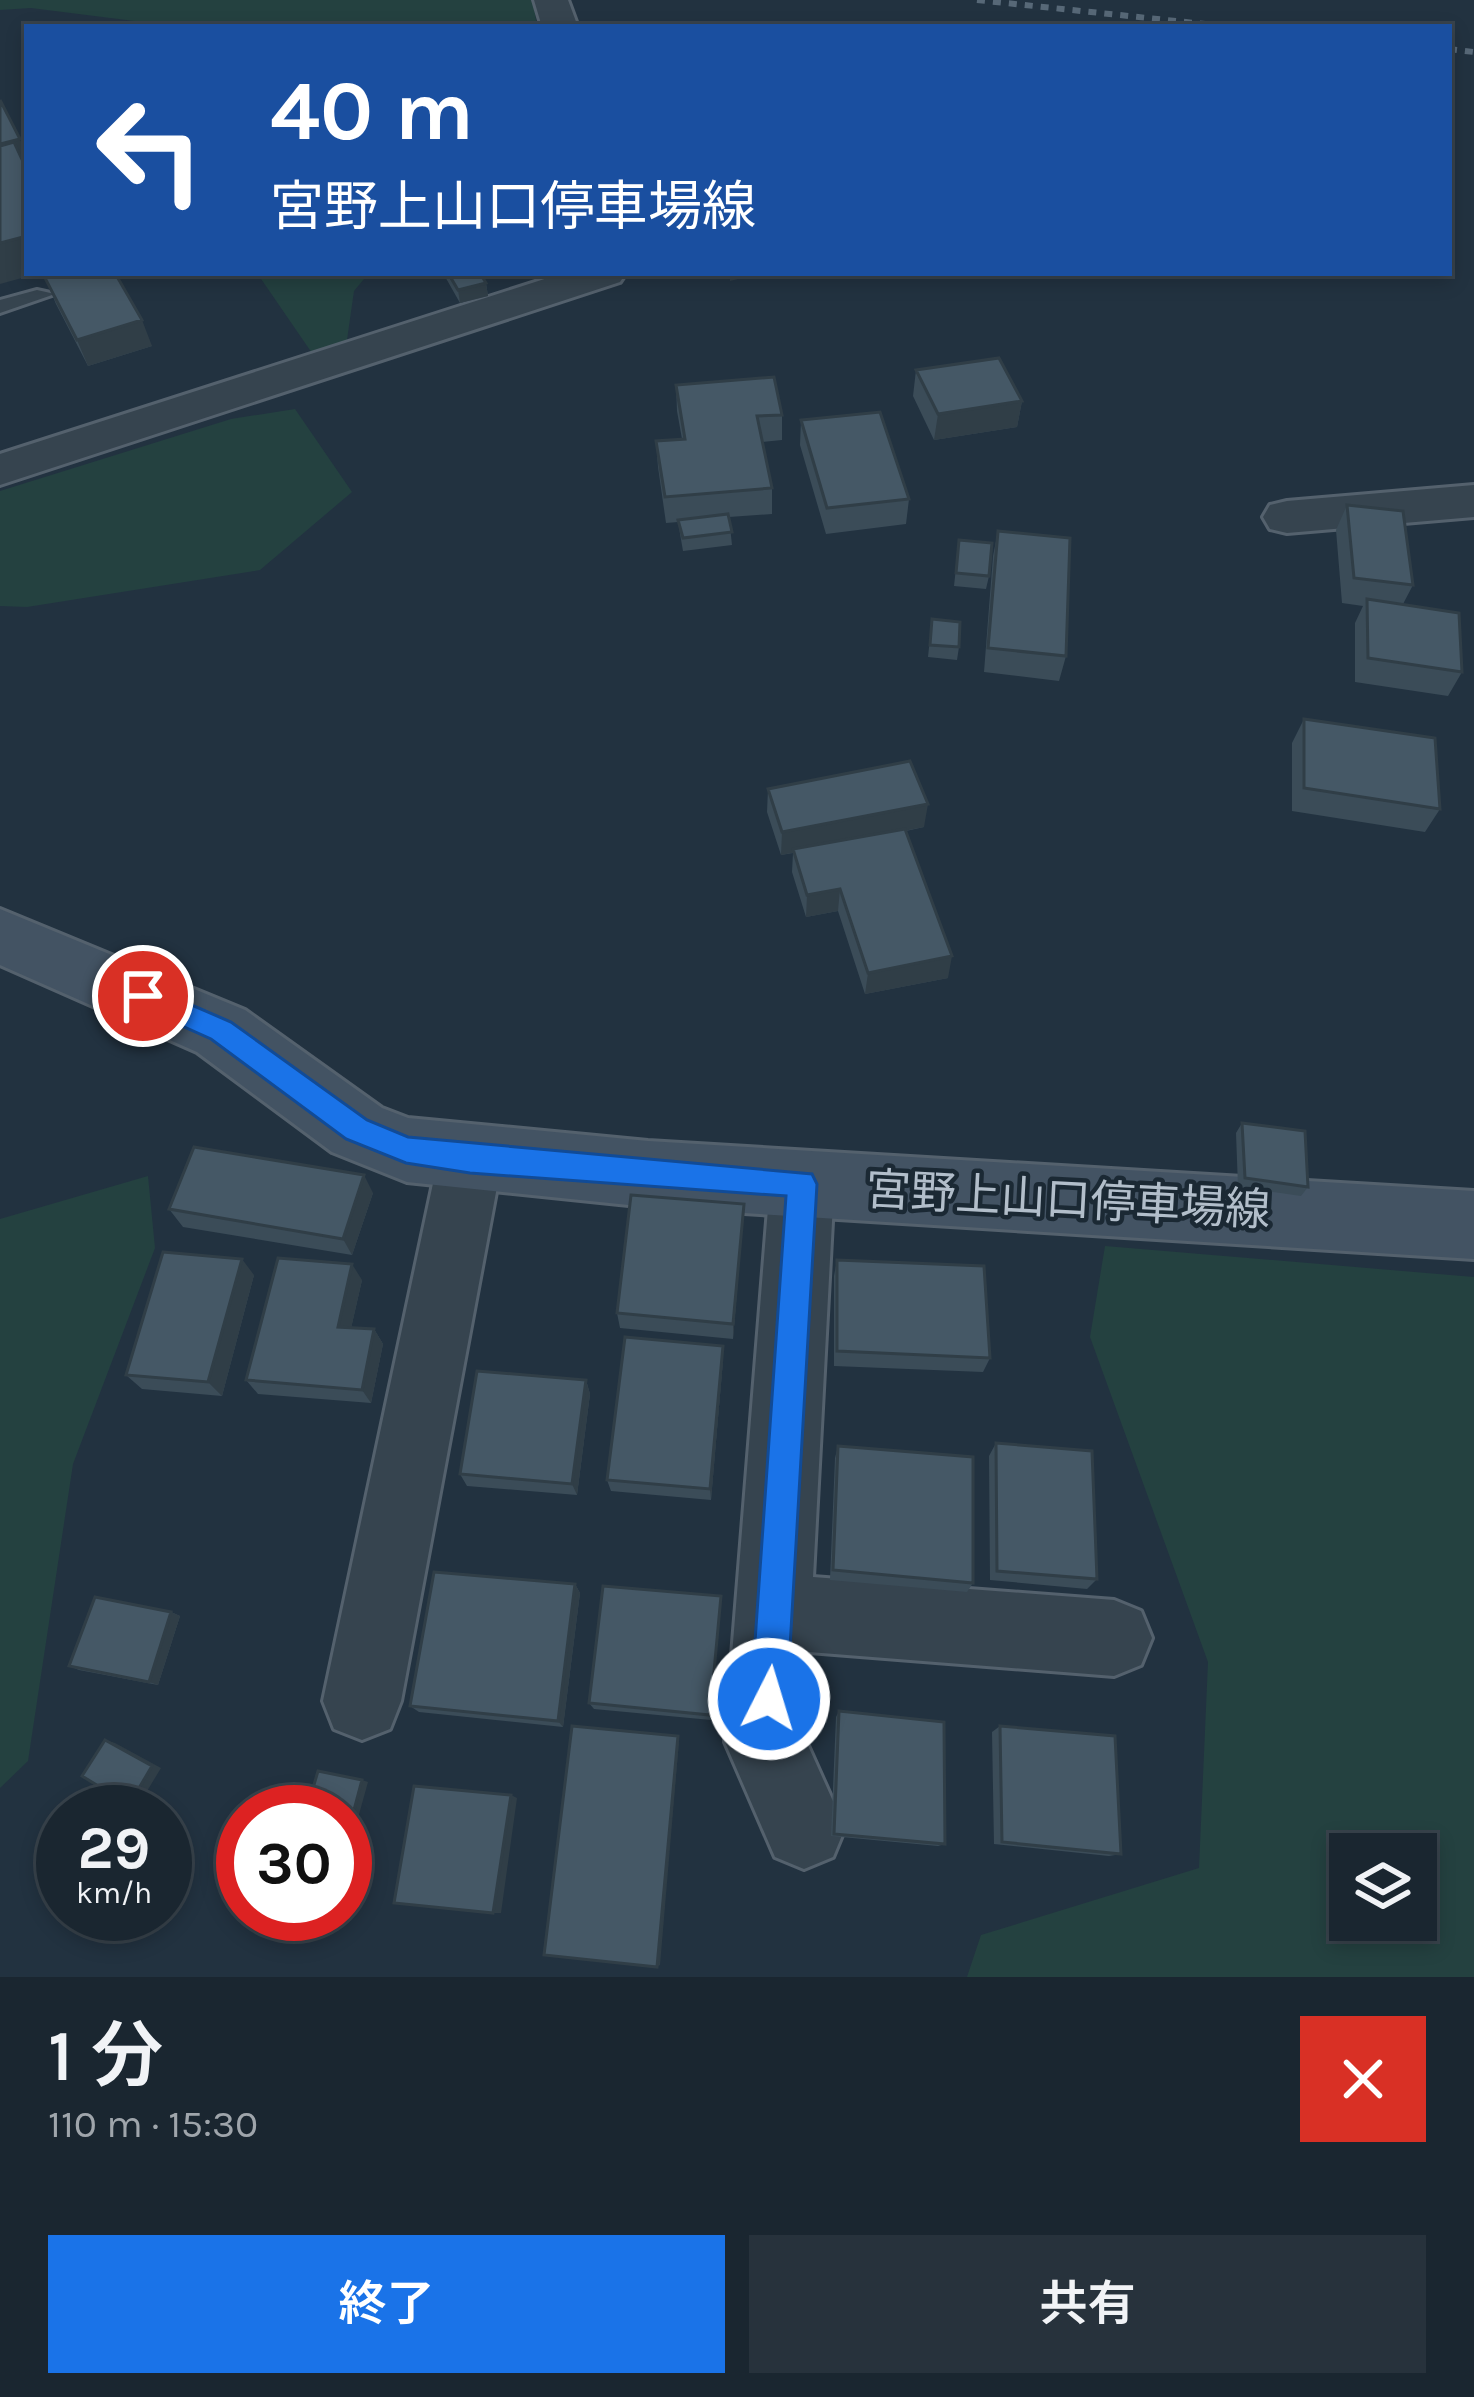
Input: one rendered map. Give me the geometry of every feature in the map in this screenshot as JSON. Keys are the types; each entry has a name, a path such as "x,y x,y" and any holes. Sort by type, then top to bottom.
{"main road":[{"name":"宮野上山口停車場線","path":"0,936 221,1030 356,1130 406,1150 470,1160 802,1184 1474,1225"}],"street":[{"path":"0,470 596,276"},
{"path":"1287,517 1474,501"},
{"path":"362,1701 470,1160"},
{"path":"802,1184 765,1742 804,1828"},
{"path":"777,1612 1114,1638"}],"lane":[{"path":"0,307 44,294"}],"green space":[{"path":"0,0 533,0 537,24 158,24 31,8 0,10"},
{"path":"259,276 366,276 354,291 346,347 314,356"},
{"path":"295,409 352,492 260,570 27,607 0,606 0,491 231,419"},
{"path":"148,1176 155,1248 73,1464 28,1761 0,1788 0,1219"},
{"path":"1105,1246 1474,1277 1474,1977 967,1977 981,1935 1199,1868 1208,1662 1090,1337"}],"building":[{"path":"0,100 20,139 0,144"},
{"path":"14,142 24,164 24,237 0,243 0,146"},
{"path":"117,276 142,320 77,340 45,278"},
{"path":"450,276 482,276 486,283 458,290"},
{"path":"999,358 1022,401 938,414 916,370"},
{"path":"774,377 782,415 757,416 772,488 665,497 656,441 685,439 676,385"},
{"path":"880,412 909,499 827,508 801,420"},
{"path":"1347,505 1403,511 1413,585 1354,578"},
{"path":"728,514 732,532 683,538 678,520"},
{"path":"998,531 1070,538 1066,656 988,648"},
{"path":"959,540 992,543 989,576 956,573"},
{"path":"1367,599 1459,613 1462,672 1368,658"},
{"path":"932,619 960,622 959,647 930,645"},
{"path":"1304,719 1435,738 1440,809 1304,788"},
{"path":"910,761 928,804 782,832 768,789"},
{"path":"905,829 952,956 868,973 840,889 807,895 793,849"},
{"path":"1242,1123 1305,1131 1308,1187 1245,1178"},
{"path":"194,1147 364,1175 343,1239 169,1209"},
{"path":"631,1195 744,1204 733,1324 617,1313"},
{"path":"163,1252 242,1259 208,1382 126,1375"},
{"path":"278,1258 352,1264 338,1327 374,1329 362,1390 246,1380"},
{"path":"837,1260 984,1266 990,1358 837,1351"},
{"path":"625,1337 723,1346 710,1489 607,1480"},
{"path":"477,1371 586,1380 572,1484 460,1474"},
{"path":"996,1443 1092,1451 1097,1579 997,1571"},
{"path":"838,1446 973,1457 973,1583 833,1570"},
{"path":"434,1572 575,1584 558,1721 410,1706"},
{"path":"603,1586 721,1596 710,1715 589,1703"},
{"path":"95,1597 171,1612 149,1682 69,1666"},
{"path":"839,1711 944,1722 945,1844 834,1834"},
{"path":"572,1726 678,1736 657,1967 544,1955"},
{"path":"1000,1726 1115,1736 1121,1854 1002,1842"},
{"path":"105,1740 152,1766 141,1785 97,1785 82,1776"},
{"path":"318,1771 362,1780 361,1785 314,1785"},
{"path":"414,1786 511,1795 493,1913 394,1903"}],"railway":[{"path":"977,0 1205,24"},
{"path":"1452,49 1474,52"}],"route":[{"path":"143,996 221,1030 356,1130 406,1150 470,1160 802,1184 769,1699"}]}
